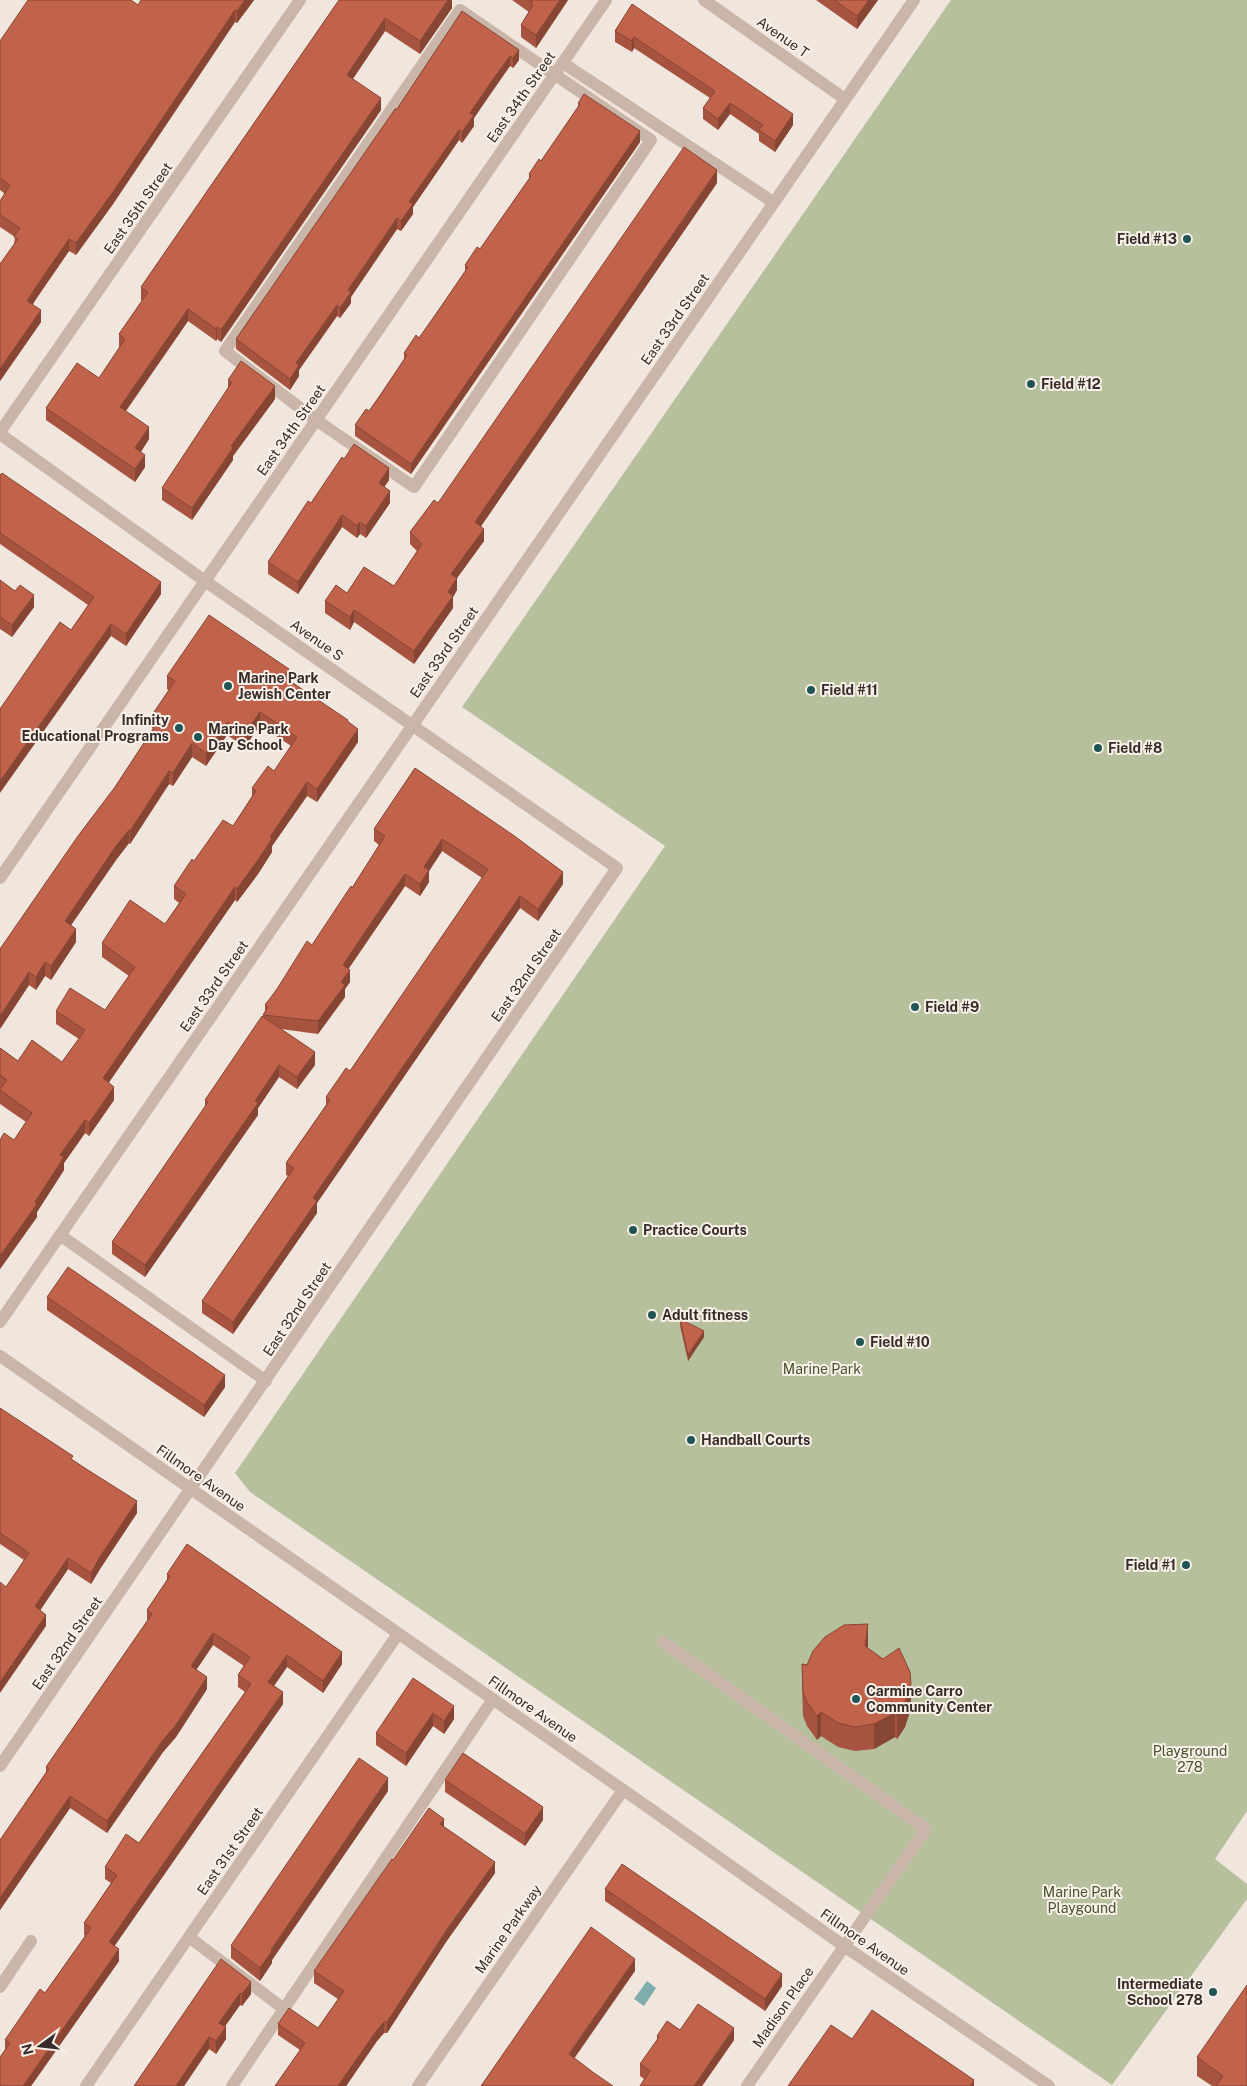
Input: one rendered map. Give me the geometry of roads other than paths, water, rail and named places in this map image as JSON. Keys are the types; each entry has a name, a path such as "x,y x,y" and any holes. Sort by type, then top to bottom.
{"street":[{"name":"East 35th Street","path":"0,433 300,0"},
{"name":"East 34th Street","path":"0,878 606,0"},
{"name":"Avenue T","path":"704,0 846,99"},
{"name":"East 33rd Street","path":"0,1322 914,0"},
{"path":"460,10 555,74 651,140 414,487 316,420 225,351 460,10"},
{"path":"563,63 773,202"},
{"name":"Avenue S","path":"0,433 205,581 618,868"},
{"name":"East 32nd Street","path":"0,1766 618,868"},
{"path":"60,1235 266,1381"},
{"name":"Fillmore Avenue","path":"0,1356 844,1946 1049,2086"},
{"name":"East 31st Street","path":"86,2086 398,1634"},
{"name":"Madison Place","path":"664,1642 926,1829 747,2086"},
{"path":"232,2086 493,1699"},
{"name":"Marine Parkway","path":"418,2086 623,1790"},
{"path":"189,1937 284,2009"},
{"path":"0,1987 31,1941"}],"water":[{"path":"647,1981 656,1988 644,2006 634,1999"}],"place":[{"name":"Field #13","path":"1187,239"},
{"name":"Field #12","path":"1031,384"},
{"name":"Marine Park Jewish Center","path":"228,686"},
{"name":"Field #11","path":"811,690"},
{"name":"Infinity Educational Programs","path":"179,728"},
{"name":"Marine Park Day School","path":"198,737"},
{"name":"Field #8","path":"1098,748"},
{"name":"Field #9","path":"915,1007"},
{"name":"Practice Courts","path":"633,1230"},
{"name":"Adult fitness","path":"652,1315"},
{"name":"Field #10","path":"860,1342"},
{"name":"Handball Courts","path":"691,1440"},
{"name":"Field #1","path":"1186,1565"},
{"name":"Carmine Carro Community Center","path":"856,1699"},
{"name":"Intermediate School 278","path":"1213,1992"}],"park label":[{"name":"Marine Park","path":"822,1369"},
{"name":"Playground 278","path":"1190,1759"},
{"name":"Marine Park Playgound","path":"1082,1900"}]}
